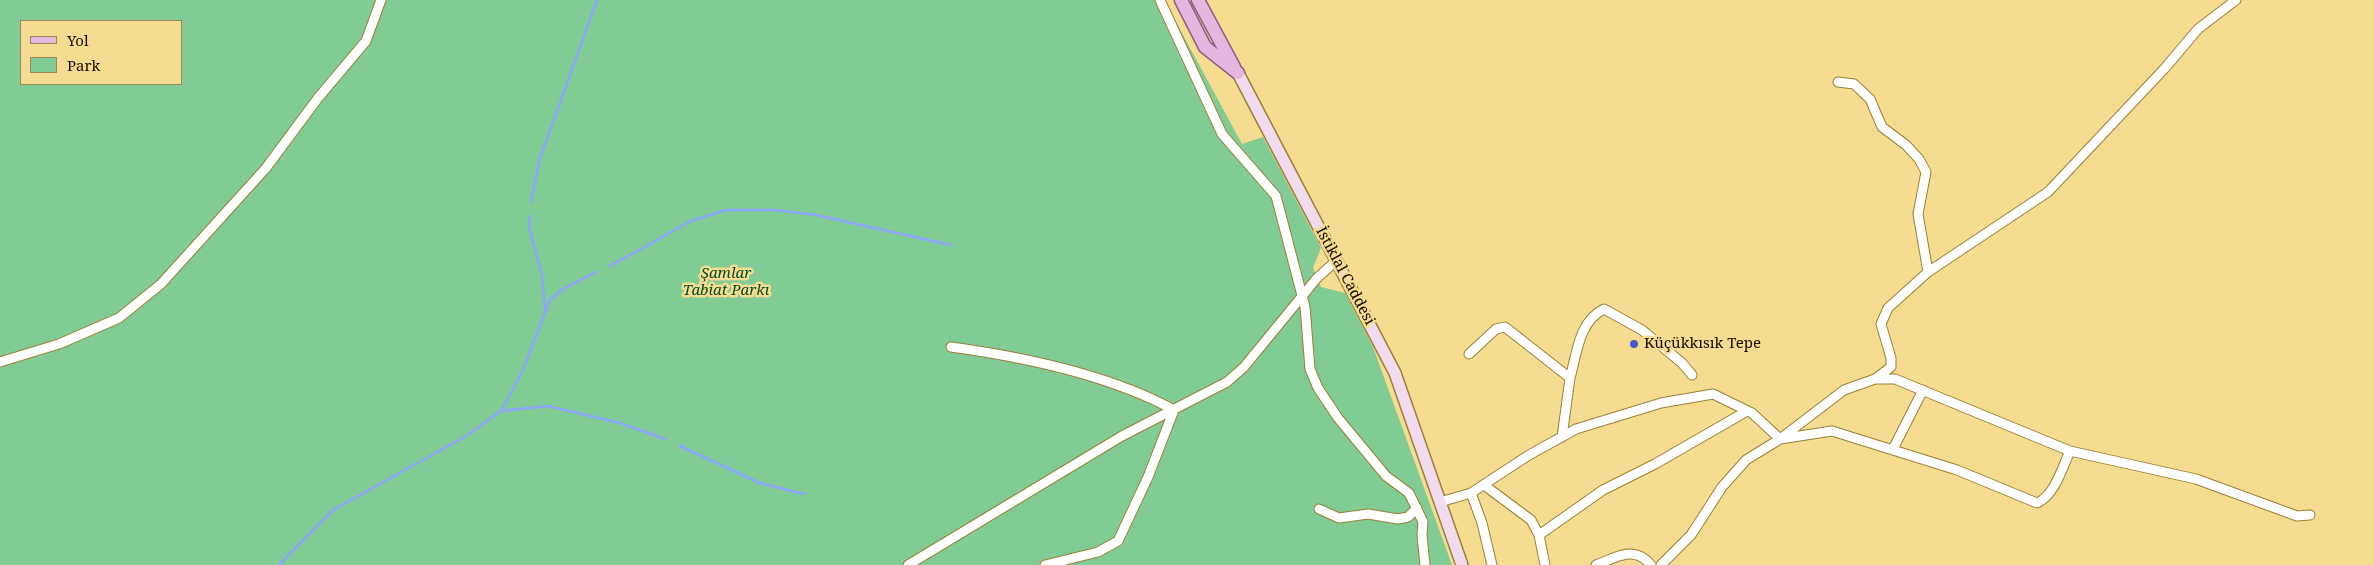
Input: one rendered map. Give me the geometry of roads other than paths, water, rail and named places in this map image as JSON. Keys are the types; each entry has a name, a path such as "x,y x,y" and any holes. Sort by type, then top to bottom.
{"main road":[{"path":"1181,0 1205,47 1238,73"},
{"name":"İstiklal Caddesi","path":"1198,0 1395,372 1462,565"}],"street":[{"path":"0,362 59,344 119,318 162,284 266,168 318,98 366,41 381,0"},
{"path":"1160,0 1222,134 1276,196 1307,318 1310,369 1318,388 1338,418 1386,476 1409,492 1423,522 1422,535 1425,565"},
{"path":"1661,565 1691,535 1722,487 1746,460 1780,439 1844,390 1875,379 1891,367 1891,358 1881,324 1888,308 1928,272 2048,192 2165,68 2198,28 2236,0"},
{"path":"1838,82 1854,84 1870,99 1882,127 1906,145 1919,159 1926,172 1918,214 1928,272"},
{"path":"908,565 1122,436 1227,382 1244,367 1317,278 1337,260"},
{"path":"1562,437 1570,378 1583,331 1593,314 1604,309 1642,330 1682,363 1692,376"},
{"path":"1469,354 1496,328 1505,327 1570,378"},
{"path":"951,347 988,352 1106,381 1147,396 1174,410"},
{"path":"1875,379 1895,379 2070,451 2196,479 2297,516 2310,515"},
{"path":"1894,449 1923,390"},
{"path":"1440,502 1470,493 1576,429 1661,403 1713,394 1747,410 1780,439"},
{"path":"1045,565 1098,552 1118,541 1148,477 1174,410"},
{"path":"1539,535 1603,490 1655,464 1747,410"},
{"path":"1780,439 1832,431 1957,470 2037,503 2045,500 2070,451"},
{"path":"1484,485 1531,520 1539,535 1545,565"},
{"path":"1470,493 1482,523 1492,565"},
{"path":"1319,509 1339,518 1368,514 1398,519 1408,517 1417,508"},
{"path":"1596,565 1631,553 1644,556 1652,565"}],"waterway":[{"path":"531,202 539,161 597,0"},
{"path":"610,266 691,221 726,210 775,210 816,215 951,245"},
{"path":"530,216 529,227 542,276 545,310"},
{"path":"279,565 333,510 466,436 501,411 522,372 550,300 563,289 596,272"},
{"path":"501,411 548,406 620,423 665,439"},
{"path":"680,446 760,483 804,494"}],"place":[{"name":"Küçükkısık Tepe","path":"1634,344"}],"park label":[{"name":"Şamlar Tabiat Parkı","path":"726,282"}]}
